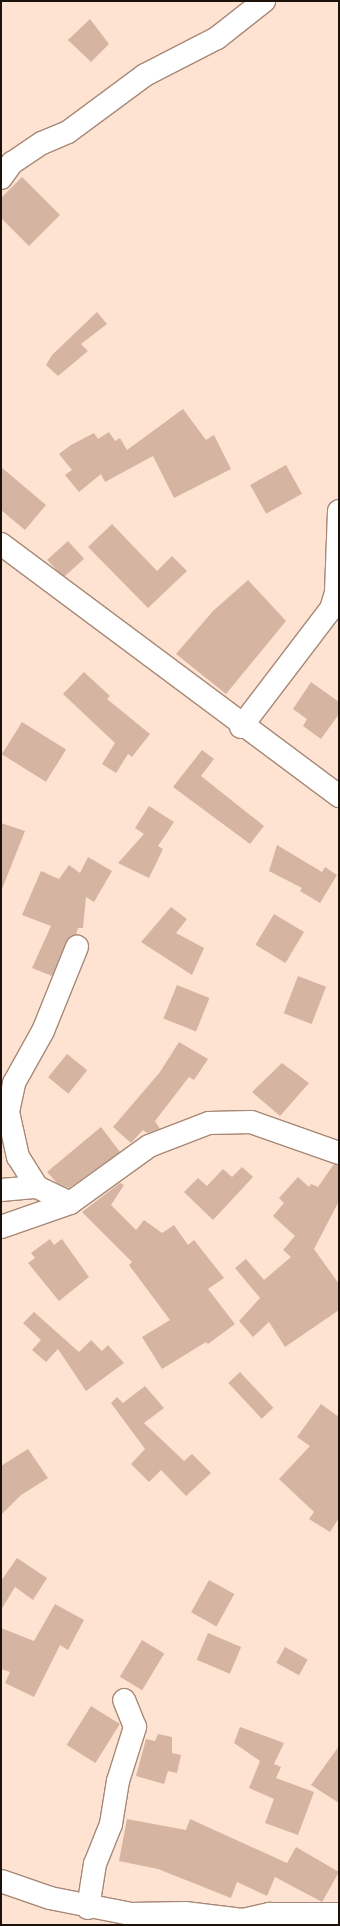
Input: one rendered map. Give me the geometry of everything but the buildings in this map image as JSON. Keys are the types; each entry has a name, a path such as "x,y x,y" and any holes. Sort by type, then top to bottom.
{"street":[{"path":"1,178 12,163 42,143 68,132 145,75 217,38 264,1"},
{"path":"241,727 331,609 336,593 339,511"},
{"path":"1,544 241,727 339,796"},
{"path":"70,1203 38,1187 18,1157 8,1112 14,1083 43,1031 77,947"},
{"path":"1,1227 70,1203 149,1146 209,1123 251,1122 339,1153"},
{"path":"1,1190 38,1187"},
{"path":"88,1908 95,1864 111,1824 118,1781 135,1727 124,1700"},
{"path":"1,1881 88,1908 130,1914 185,1913 243,1920 270,1914 339,1914"}]}
